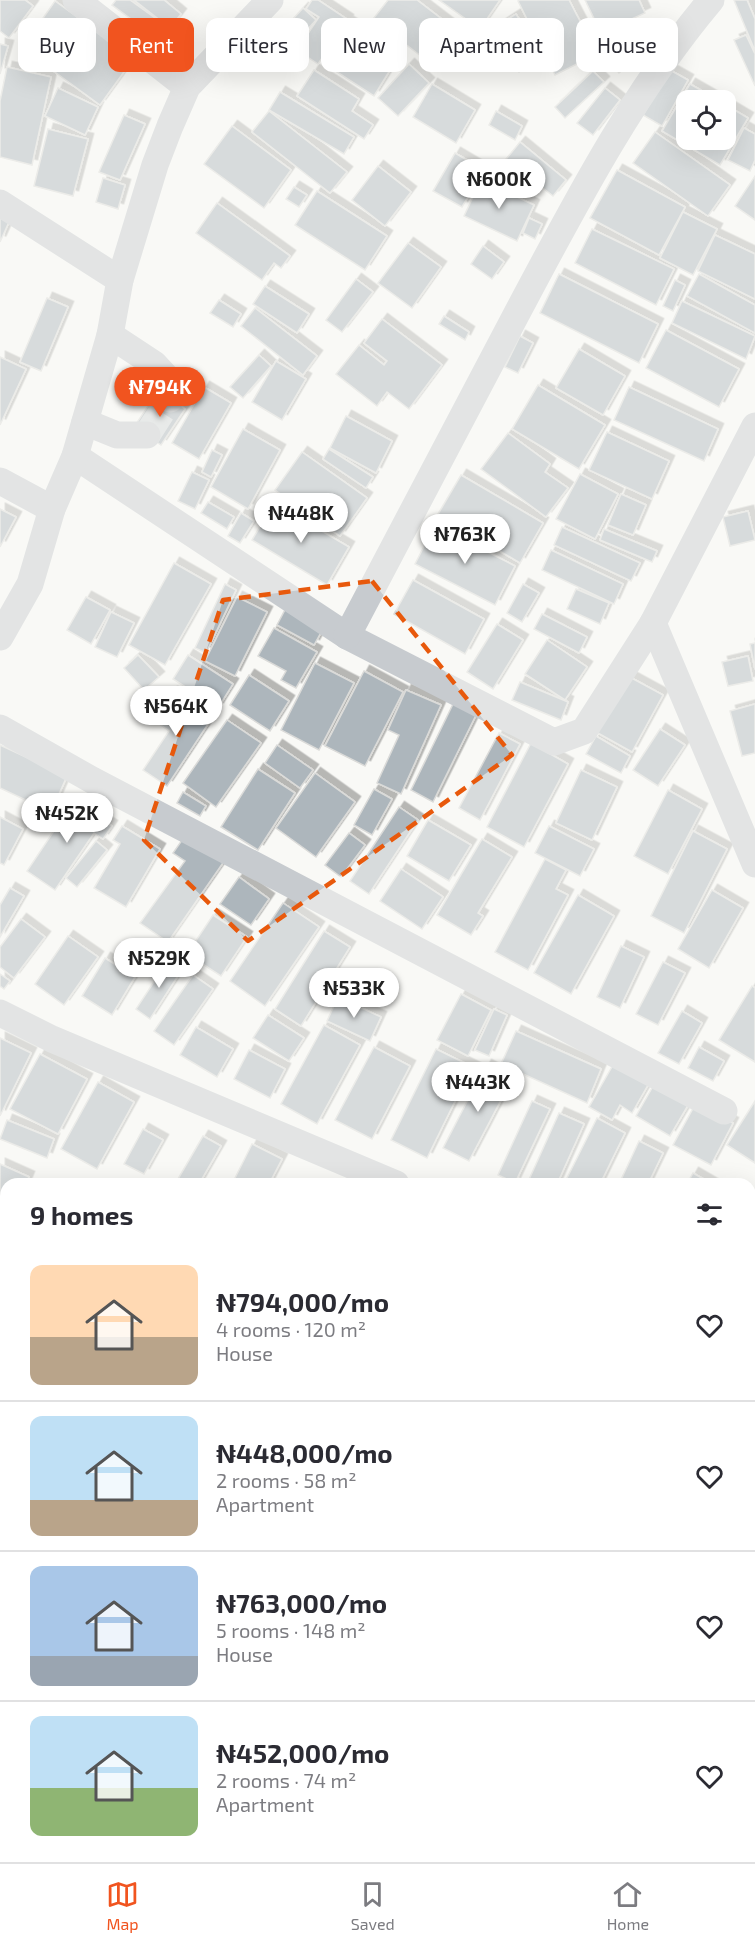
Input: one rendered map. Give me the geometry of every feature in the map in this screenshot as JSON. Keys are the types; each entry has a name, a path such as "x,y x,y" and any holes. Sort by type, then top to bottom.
{"street":[{"path":"76,0 188,87"},
{"path":"0,638 30,584 52,509 75,456 110,335 120,280 155,165 188,87 270,0"},
{"path":"347,636 548,255 626,116 672,46 711,0"},
{"path":"0,203 120,280"},
{"path":"110,335 154,364 166,377 170,399"},
{"path":"85,422 117,435 147,435"},
{"path":"75,456 347,636 554,742 584,731 653,623 755,426"},
{"path":"0,481 52,509"},
{"path":"653,623 755,864"},
{"path":"0,728 92,780 724,1111"},
{"path":"0,1013 52,1039 382,1178"}],"highlighted area":[{"path":"372,581 512,755 248,941 144,840 223,600"}],"building":[{"path":"0,0 25,0 33,6 24,18 18,18 18,26 9,38 0,31"},
{"path":"116,0 130,0 155,18 130,18 112,5"},
{"path":"134,0 164,0 181,14 178,18 157,18"},
{"path":"312,0 318,0 345,18 321,18 321,60 318,64 309,58 309,32 319,17 306,9"},
{"path":"388,0 417,0 440,18 419,18 419,55 407,45 407,18 374,18"},
{"path":"439,0 500,0 488,18 464,18"},
{"path":"569,0 578,18 576,18 576,64 564,70 564,18 526,18 518,1"},
{"path":"585,0 639,0 645,13 634,18 594,18"},
{"path":"734,0 747,0 755,19 755,51"},
{"path":"55,1 79,18 43,18"},
{"path":"303,8 316,20 309,28 309,18 294,18"},
{"path":"96,31 108,39 108,72 124,72 100,105 55,72 96,72"},
{"path":"746,35 755,54 755,86 734,40"},
{"path":"0,44 8,46 0,74"},
{"path":"409,64 429,83 398,116 378,98 402,72 407,72"},
{"path":"7,67 18,70 18,72 51,77 32,165 0,157 0,101"},
{"path":"314,70 359,99 352,111 373,125 364,139 297,96"},
{"path":"337,72 389,72 374,96"},
{"path":"592,72 604,82 565,118 555,107"},
{"path":"669,72 674,72 688,80 682,90 676,90 676,101 662,126 643,115"},
{"path":"432,84 475,110 456,143 413,117"},
{"path":"690,84 700,90 686,90"},
{"path":"58,88 98,107 85,135 45,116"},
{"path":"605,88 620,100 593,135 577,123"},
{"path":"280,92 354,137 344,154 269,110"},
{"path":"676,108 676,139 662,131"},
{"path":"269,111 347,172 330,193 252,132"},
{"path":"496,111 522,126 515,140 489,125"},
{"path":"736,111 748,118 736,138"},
{"path":"124,115 145,124 120,180 99,172"},
{"path":"232,126 291,170 264,208 204,164"},
{"path":"744,128 755,134 755,160 750,171 728,160 733,150 736,150 736,144"},
{"path":"48,129 88,139 73,196 34,186"},
{"path":"655,132 676,147 676,150 680,150 730,185 708,216 633,163"},
{"path":"520,142 566,180 553,196 539,185 531,195 498,169"},
{"path":"694,150 729,150 720,165"},
{"path":"455,153 484,170 462,207 433,191"},
{"path":"378,166 411,192 385,226 352,200"},
{"path":"617,170 685,207 659,255 590,218"},
{"path":"755,176 755,220 735,206"},
{"path":"103,178 125,185 118,209 96,202"},
{"path":"481,180 534,205 517,241 464,216"},
{"path":"294,187 307,195 299,207 286,199"},
{"path":"317,191 387,236 365,270 295,225"},
{"path":"217,203 290,256 281,268 274,263 262,280 196,233"},
{"path":"683,212 717,229 693,275 660,258"},
{"path":"0,218 9,222 0,242"},
{"path":"529,218 542,224 535,239 523,233"},
{"path":"592,229 674,269 656,305 575,263"},
{"path":"715,235 755,254 755,299 698,271"},
{"path":"408,243 441,267 412,308 378,283"},
{"path":"483,246 504,262 492,279 471,264"},
{"path":"559,274 658,324 639,363 540,313"},
{"path":"699,274 755,305 755,333 687,296"},
{"path":"356,279 373,292 342,332 326,320"},
{"path":"675,280 685,285 673,311 663,306"},
{"path":"265,286 309,314 297,333 253,304"},
{"path":"47,298 68,307 41,371 20,362"},
{"path":"219,300 241,314 233,327 210,313"},
{"path":"682,301 755,336 746,359 672,323"},
{"path":"255,308 317,356 303,375 241,326"},
{"path":"444,316 469,332 465,340 439,324"},
{"path":"382,319 442,365 409,409 387,392 377,406 336,374 359,345 384,365 387,361 364,343"},
{"path":"666,330 739,369 719,407 646,368"},
{"path":"520,336 533,343 518,373 505,367"},
{"path":"579,349 625,376 603,415 556,388"},
{"path":"259,355 271,366 243,398 230,387"},
{"path":"0,357 26,369 0,425"},
{"path":"276,361 306,379 282,420 252,402"},
{"path":"538,385 605,425 579,469 512,429"},
{"path":"204,387 231,403 199,459 172,443"},
{"path":"629,387 718,429 704,461 614,420"},
{"path":"158,391 185,409 161,445 134,427"},
{"path":"346,416 392,441 376,473 330,448"},
{"path":"243,429 280,450 248,509 211,487"},
{"path":"607,432 669,461 652,499 589,470"},
{"path":"508,433 550,464 545,472 568,488 546,517 481,469"},
{"path":"329,449 373,477 366,488 323,459"},
{"path":"212,450 222,455 211,477 202,472"},
{"path":"302,452 367,498 340,536 275,490"},
{"path":"192,472 209,480 195,509 178,501"},
{"path":"580,474 618,494 595,539 556,519"},
{"path":"461,475 543,523 520,563 438,514"},
{"path":"621,494 646,505 633,535 608,525"},
{"path":"208,502 234,517 227,529 201,513"},
{"path":"274,503 349,547 327,585 252,540"},
{"path":"0,509 16,517 0,547"},
{"path":"748,511 755,540 730,546 723,517"},
{"path":"241,513 254,521 240,543 228,536"},
{"path":"435,525 515,566 495,605 415,564"},
{"path":"562,527 640,563 631,581 554,545"},
{"path":"604,529 657,551 652,562 600,540"},
{"path":"551,550 623,584 614,604 542,570"},
{"path":"174,563 211,584 165,665 129,645"},
{"path":"413,580 484,619 465,654 394,614"},
{"path":"225,584 236,590 206,653 195,648"},
{"path":"523,584 539,593 522,622 507,613"},
{"path":"576,589 609,603 600,624 567,609"},
{"path":"86,597 110,610 91,644 67,630"},
{"path":"237,597 267,612 235,676 205,661"},
{"path":"287,606 324,627 314,645 277,625"},
{"path":"111,612 134,623 117,657 95,647"},
{"path":"542,614 587,637 579,653 534,629"},
{"path":"497,624 523,640 493,689 467,672"},
{"path":"274,628 317,652 296,688 281,680 286,671 258,656"},
{"path":"547,640 587,667 565,700 525,674"},
{"path":"755,643 755,669 750,644"},
{"path":"138,655 159,677 144,690 124,668"},
{"path":"188,655 233,684 218,708 173,679"},
{"path":"748,656 753,681 728,686 722,662"},
{"path":"315,663 354,683 319,750 281,730"},
{"path":"364,671 403,692 365,766 325,746"},
{"path":"249,675 289,701 270,731 230,705"},
{"path":"626,675 663,695 632,752 596,732"},
{"path":"520,682 568,702 561,720 512,700"},
{"path":"406,690 441,705 401,794 377,783 399,735 388,730"},
{"path":"172,692 212,718 167,786 143,770 169,731 154,720"},
{"path":"456,698 479,709 433,802 411,790"},
{"path":"755,704 755,753 742,756 730,711"},
{"path":"227,720 261,743 216,807 183,783"},
{"path":"660,729 685,745 658,786 633,770"},
{"path":"499,733 520,744 480,820 459,808"},
{"path":"596,736 630,756 621,773 586,754"},
{"path":"531,743 568,764 524,847 487,827"},
{"path":"0,745 67,776 51,812 0,788"},
{"path":"277,745 313,770 300,788 265,763"},
{"path":"258,769 295,793 258,850 221,827"},
{"path":"581,770 617,787 592,840 556,823"},
{"path":"315,773 355,802 316,857 276,828"},
{"path":"374,789 392,799 372,835 354,825"},
{"path":"668,790 702,809 668,874 634,856"},
{"path":"183,792 206,806 200,816 177,803"},
{"path":"74,801 112,826 103,839 94,833 55,890 27,871"},
{"path":"399,807 418,820 369,894 350,881"},
{"path":"0,817 23,829 4,865 0,863"},
{"path":"428,820 471,845 449,881 407,856"},
{"path":"122,826 160,849 126,907 94,888 120,844 113,840"},
{"path":"549,826 594,849 580,876 535,853"},
{"path":"693,831 727,849 684,933 651,916"},
{"path":"187,833 225,860 168,942 140,923 185,861 173,853"},
{"path":"349,833 365,845 341,877 325,865"},
{"path":"482,839 512,857 478,913 483,916 471,935 437,915"},
{"path":"96,841 107,850 77,887 66,878"},
{"path":"545,859 566,870 556,889 568,895 528,970 495,952"},
{"path":"401,869 443,897 422,929 380,901"},
{"path":"239,877 269,899 251,925 220,904"},
{"path":"10,888 24,896 0,937 0,905"},
{"path":"712,890 743,908 709,968 678,949"},
{"path":"578,895 614,916 571,994 534,973"},
{"path":"283,903 319,927 265,1006 230,981"},
{"path":"213,915 247,937 221,976 187,954"},
{"path":"21,919 45,937 14,978 0,967 0,947"},
{"path":"324,931 350,947 301,1026 275,1009"},
{"path":"68,936 98,957 64,1005 35,984"},
{"path":"621,946 644,957 620,1008 597,997"},
{"path":"105,958 135,977 112,1015 82,996"},
{"path":"169,959 183,968 150,1019 136,1009"},
{"path":"663,962 685,973 658,1025 636,1014"},
{"path":"0,974 10,981 4,989 0,986"},
{"path":"193,975 213,989 174,1045 154,1031"},
{"path":"752,986 755,988 755,1062 719,1040"},
{"path":"461,994 491,1010 468,1056 437,1040"},
{"path":"338,997 381,1017 370,1041 327,1021"},
{"path":"494,1009 507,1015 489,1056 475,1050"},
{"path":"682,1011 702,1023 679,1064 658,1053"},
{"path":"268,1015 304,1038 289,1061 253,1038"},
{"path":"324,1025 360,1045 317,1124 281,1104"},
{"path":"196,1027 233,1049 217,1077 180,1055"},
{"path":"516,1031 601,1069 587,1103 501,1064"},
{"path":"0,1038 31,1053 0,1116"},
{"path":"374,1047 410,1066 372,1139 335,1120"},
{"path":"699,1047 724,1061 713,1081 688,1068"},
{"path":"436,1049 477,1069 466,1092 461,1089 427,1158 391,1140"},
{"path":"249,1050 285,1069 270,1098 234,1079"},
{"path":"40,1054 87,1079 58,1134 10,1109"},
{"path":"486,1065 512,1079 469,1161 443,1148"},
{"path":"613,1065 648,1085 632,1113 620,1105 612,1120 589,1107"},
{"path":"656,1081 690,1102 670,1136 636,1116"},
{"path":"98,1082 134,1102 97,1169 61,1149"},
{"path":"532,1101 550,1109 517,1178 504,1178 498,1175"},
{"path":"755,1101 755,1163 727,1145"},
{"path":"696,1103 733,1123 711,1165 673,1145"},
{"path":"559,1113 584,1124 560,1178 530,1178"},
{"path":"597,1118 625,1133 603,1178 567,1178"},
{"path":"7,1120 54,1139 47,1158 0,1139"},
{"path":"143,1129 163,1140 144,1174 124,1164"},
{"path":"203,1136 221,1146 202,1178 178,1178"},
{"path":"639,1141 663,1153 651,1178 622,1178"},
{"path":"252,1144 282,1159 272,1178 235,1178"},
{"path":"0,1164 29,1177 29,1178 0,1178"},
{"path":"693,1173 702,1178 690,1178"}],"tunnel":[{"path":"147,435 170,399"}]}
